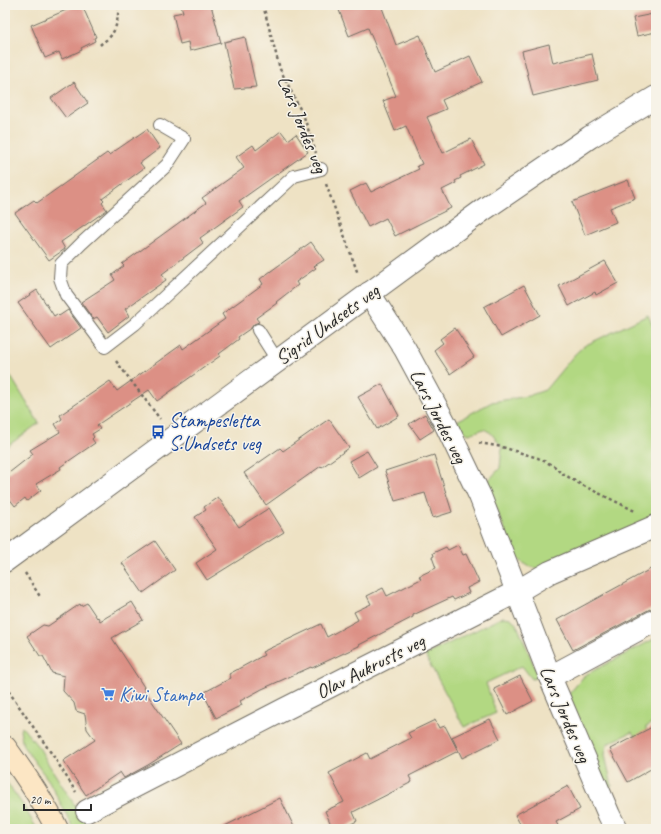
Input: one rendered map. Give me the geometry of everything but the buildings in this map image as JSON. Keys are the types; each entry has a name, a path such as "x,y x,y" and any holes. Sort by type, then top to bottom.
{"main road":[{"path":"5,747 27,776 58,829"}],"street":[{"name":"Sigrid Undsets veg","path":"13,564 169,440 482,210 590,137 656,97"},
{"name":"Lars Jordes veg","path":"369,293 404,349 453,440 480,496 550,677 616,829"},
{"name":"Olav Aukrusts veg","path":"87,811 518,591 550,572 656,526"},
{"path":"550,677 656,620"}],"lane":[{"path":"160,125 184,140 166,165 82,242 61,264 60,278 66,295 105,347 135,324 294,176 322,169"},
{"path":"258,330 277,360"}],"path":[{"path":"100,45 112,35 116,22 118,5"},
{"name":"Lars Jordes veg","path":"263,5 280,70 304,117 336,215 360,279 369,293"},
{"path":"105,347 162,422 169,440"},
{"path":"453,440 502,447 538,458 554,466 560,472 580,484 640,512"},
{"path":"13,564 42,598"},
{"path":"5,686 54,757 87,811"}],"green space":[{"path":"648,315 656,333 656,518 539,569 528,566 515,555 489,491 488,481 500,468 502,447 491,433 484,429 469,434 463,431 457,421 492,402 528,396 545,390 575,354 584,346"},
{"path":"5,367 39,423 5,448"},
{"path":"503,617 511,618 517,625 539,677 532,679 522,666 486,683 496,713 464,727 425,655"},
{"path":"656,638 656,721 646,727 646,731 636,737 632,732 607,744 605,755 612,786 607,789 568,701 569,694 585,675"},
{"path":"22,727 40,749 90,829 74,829 49,781 23,746 20,730"},
{"path":"5,780 23,805 37,829 5,829"}],"place":[{"name":"Stampesletta S.Undsets veg","path":"158,432"},
{"name":"Kiwi Stampa","path":"108,694"}]}
